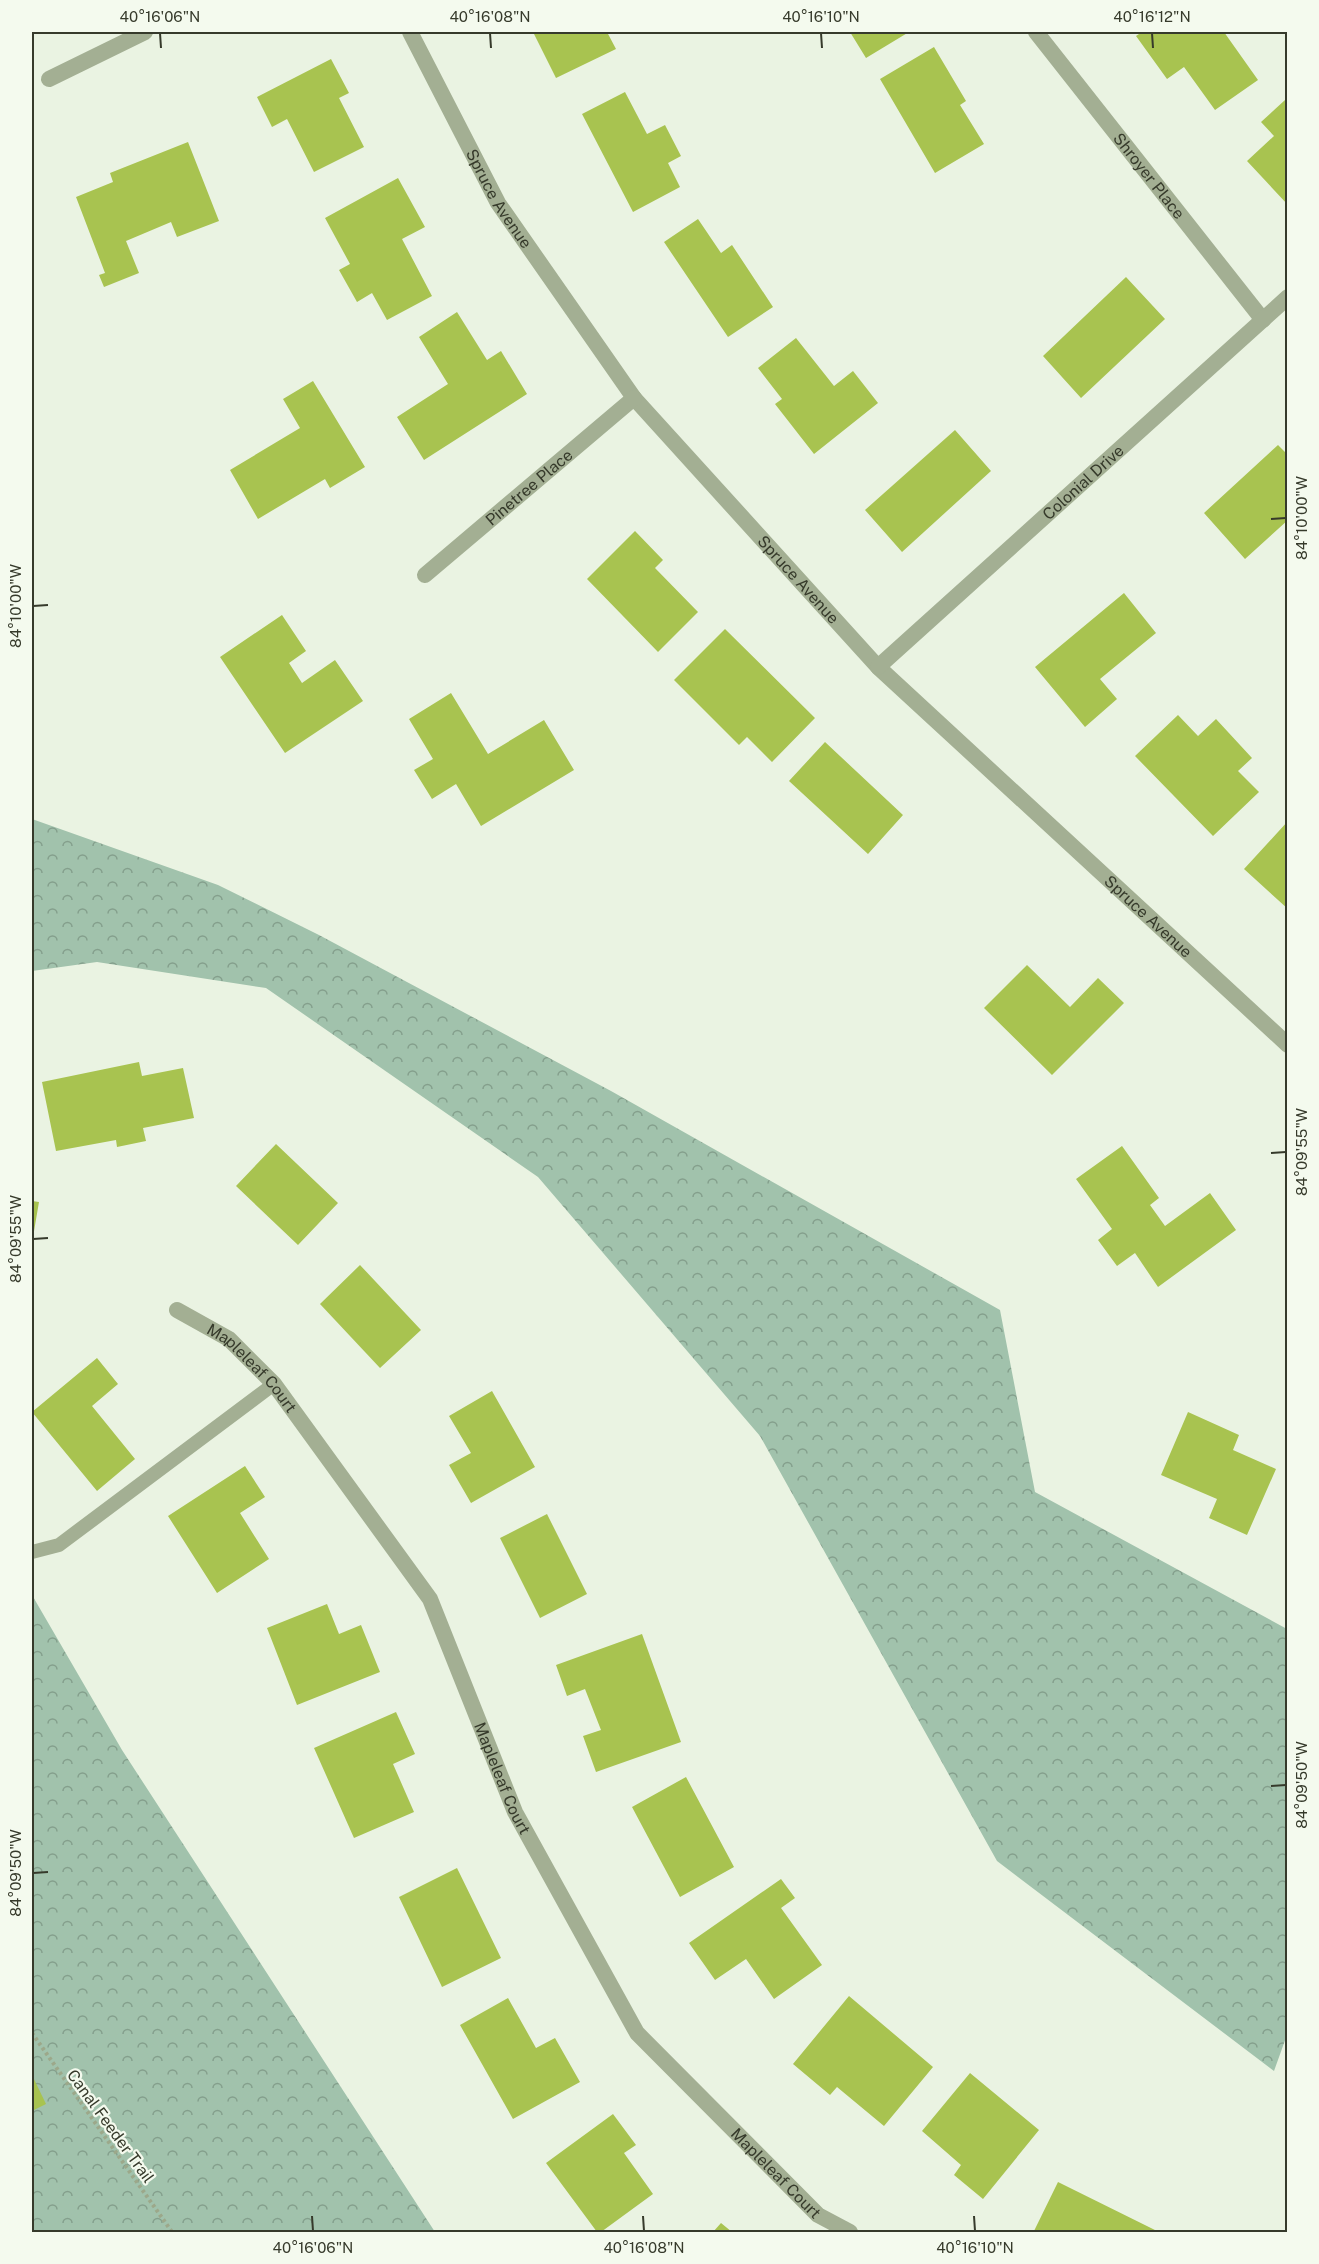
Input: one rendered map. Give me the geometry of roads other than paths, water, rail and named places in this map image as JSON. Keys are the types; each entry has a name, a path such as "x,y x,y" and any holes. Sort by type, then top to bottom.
{"street":[{"path":"49,79 145,32"},
{"name":"Spruce Avenue","path":"410,32 498,203 634,398 878,667 1287,1045"},
{"name":"Shroyer Place","path":"1036,32 1263,320"},
{"name":"Colonial Drive","path":"878,667 1287,297"},
{"name":"Pinetree Place","path":"425,575 634,398"},
{"name":"Mapleleaf Court","path":"177,1310 229,1340 274,1384 430,1599 515,1812 637,2033 818,2215 850,2232"}],"lane":[{"path":"32,1552 58,1545 274,1384"}]}
